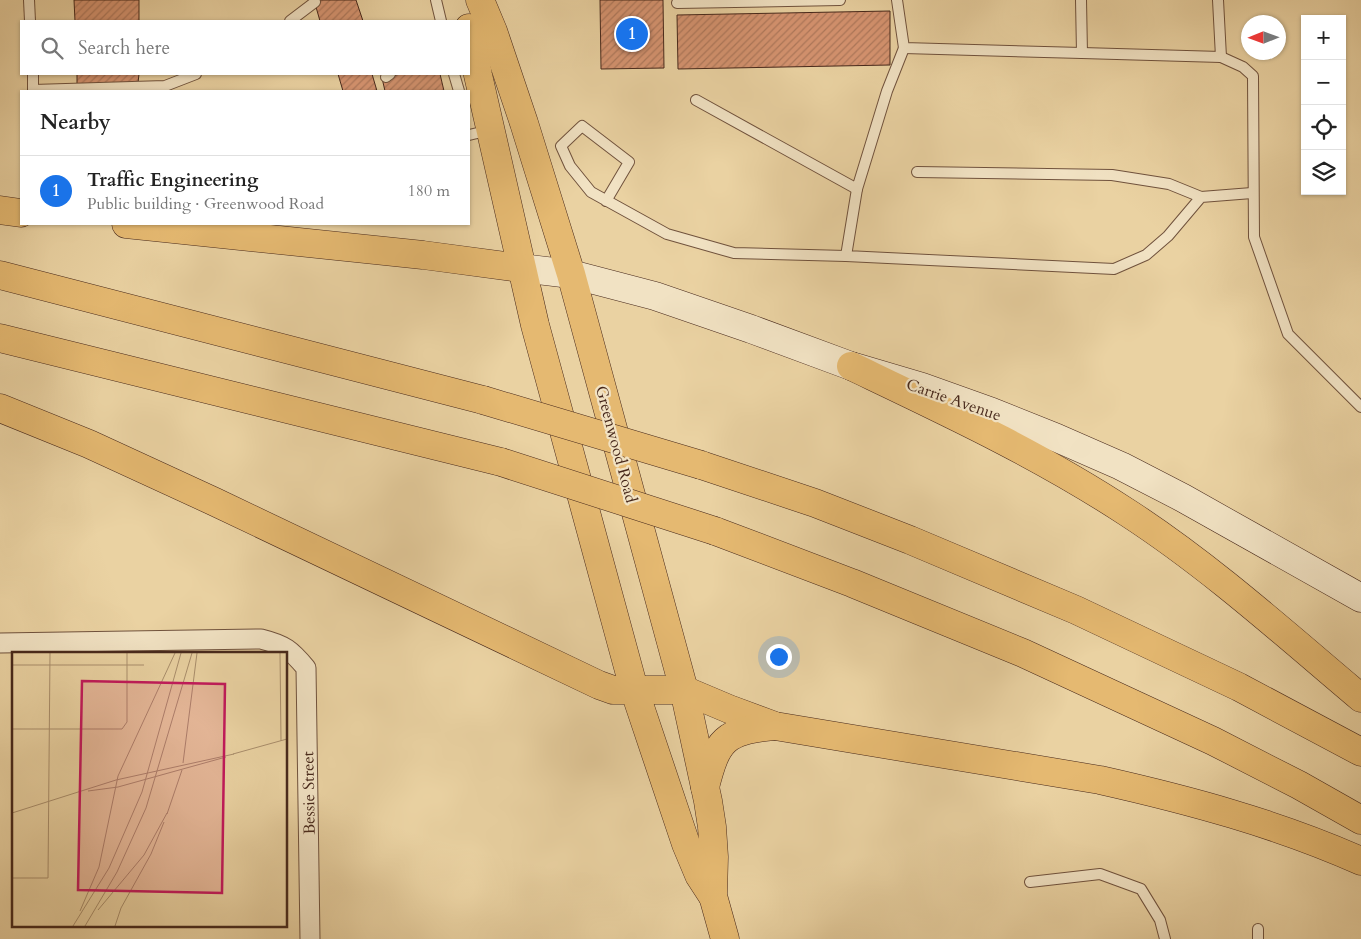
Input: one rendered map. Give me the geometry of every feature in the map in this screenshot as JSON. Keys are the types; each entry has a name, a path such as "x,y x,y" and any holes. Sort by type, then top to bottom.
{"main road":[{"name":"Greenwood Road","path":"464,0 467,20"},
{"name":"Greenwood Road","path":"480,0 493,31 524,123 571,274 684,690 712,827 713,896 725,939"},
{"name":"Greenwood Road","path":"470,50 474,132 521,268 634,689 686,844 699,875 713,896"},
{"path":"0,210 20,213"},
{"path":"136,225 423,255 521,268"},
{"name":"Carrie Avenue","path":"521,268 571,274 655,296 851,366 922,387 992,412 1121,466 1183,498 1361,598"},
{"path":"0,275 483,400 701,465 815,504 901,536 1076,610 1239,687 1361,752"},
{"path":"0,338 501,462 715,531 852,583 1023,653 1213,741 1299,785 1361,820"},
{"path":"851,366 1029,454 1128,513 1176,546 1361,698"},
{"path":"0,408 89,444 613,690 684,690 775,726 1100,780 1153,792 1258,822 1361,861"},
{"path":"705,787 711,764 718,749 736,732 748,728 775,726"}],"street":[{"name":"Bessie Street","path":"0,643 261,639 278,643 293,652 306,668 310,939"}],"lane":[{"path":"30,0 30,20"},
{"path":"436,0 441,20"},
{"path":"677,3 840,0"},
{"path":"846,256 857,190 887,91 904,48 898,0"},
{"path":"1081,0 1082,53"},
{"path":"1218,0 1221,57"},
{"path":"291,20 315,2"},
{"path":"904,48 1221,57 1243,67 1253,76 1252,193 1254,237 1288,334 1361,408"},
{"path":"32,75 33,90 165,86 193,75"},
{"path":"454,75 459,90"},
{"path":"696,100 857,190"},
{"path":"606,201 629,162 582,126 560,146 570,166 591,192 606,201 667,234 734,253 846,256 1114,269 1146,255 1168,236 1201,197"},
{"path":"917,172 1112,175 1169,184 1201,197 1252,193"},
{"path":"1030,882 1100,874 1141,889 1160,920 1165,939"}],"building":[{"path":"74,0 139,0 139,20 75,20"},
{"path":"314,0 356,0 363,20 320,20"},
{"path":"600,0 663,0 664,68 601,69"},
{"path":"890,11 890,65 678,69 677,15"},
{"path":"77,75 139,75 138,83 77,85"},
{"path":"338,75 372,75 377,90 343,90"},
{"path":"396,75 440,75 444,90 385,90 382,78"}],"place":[{"name":"Traffic Engineering","path":"632,34"}]}
